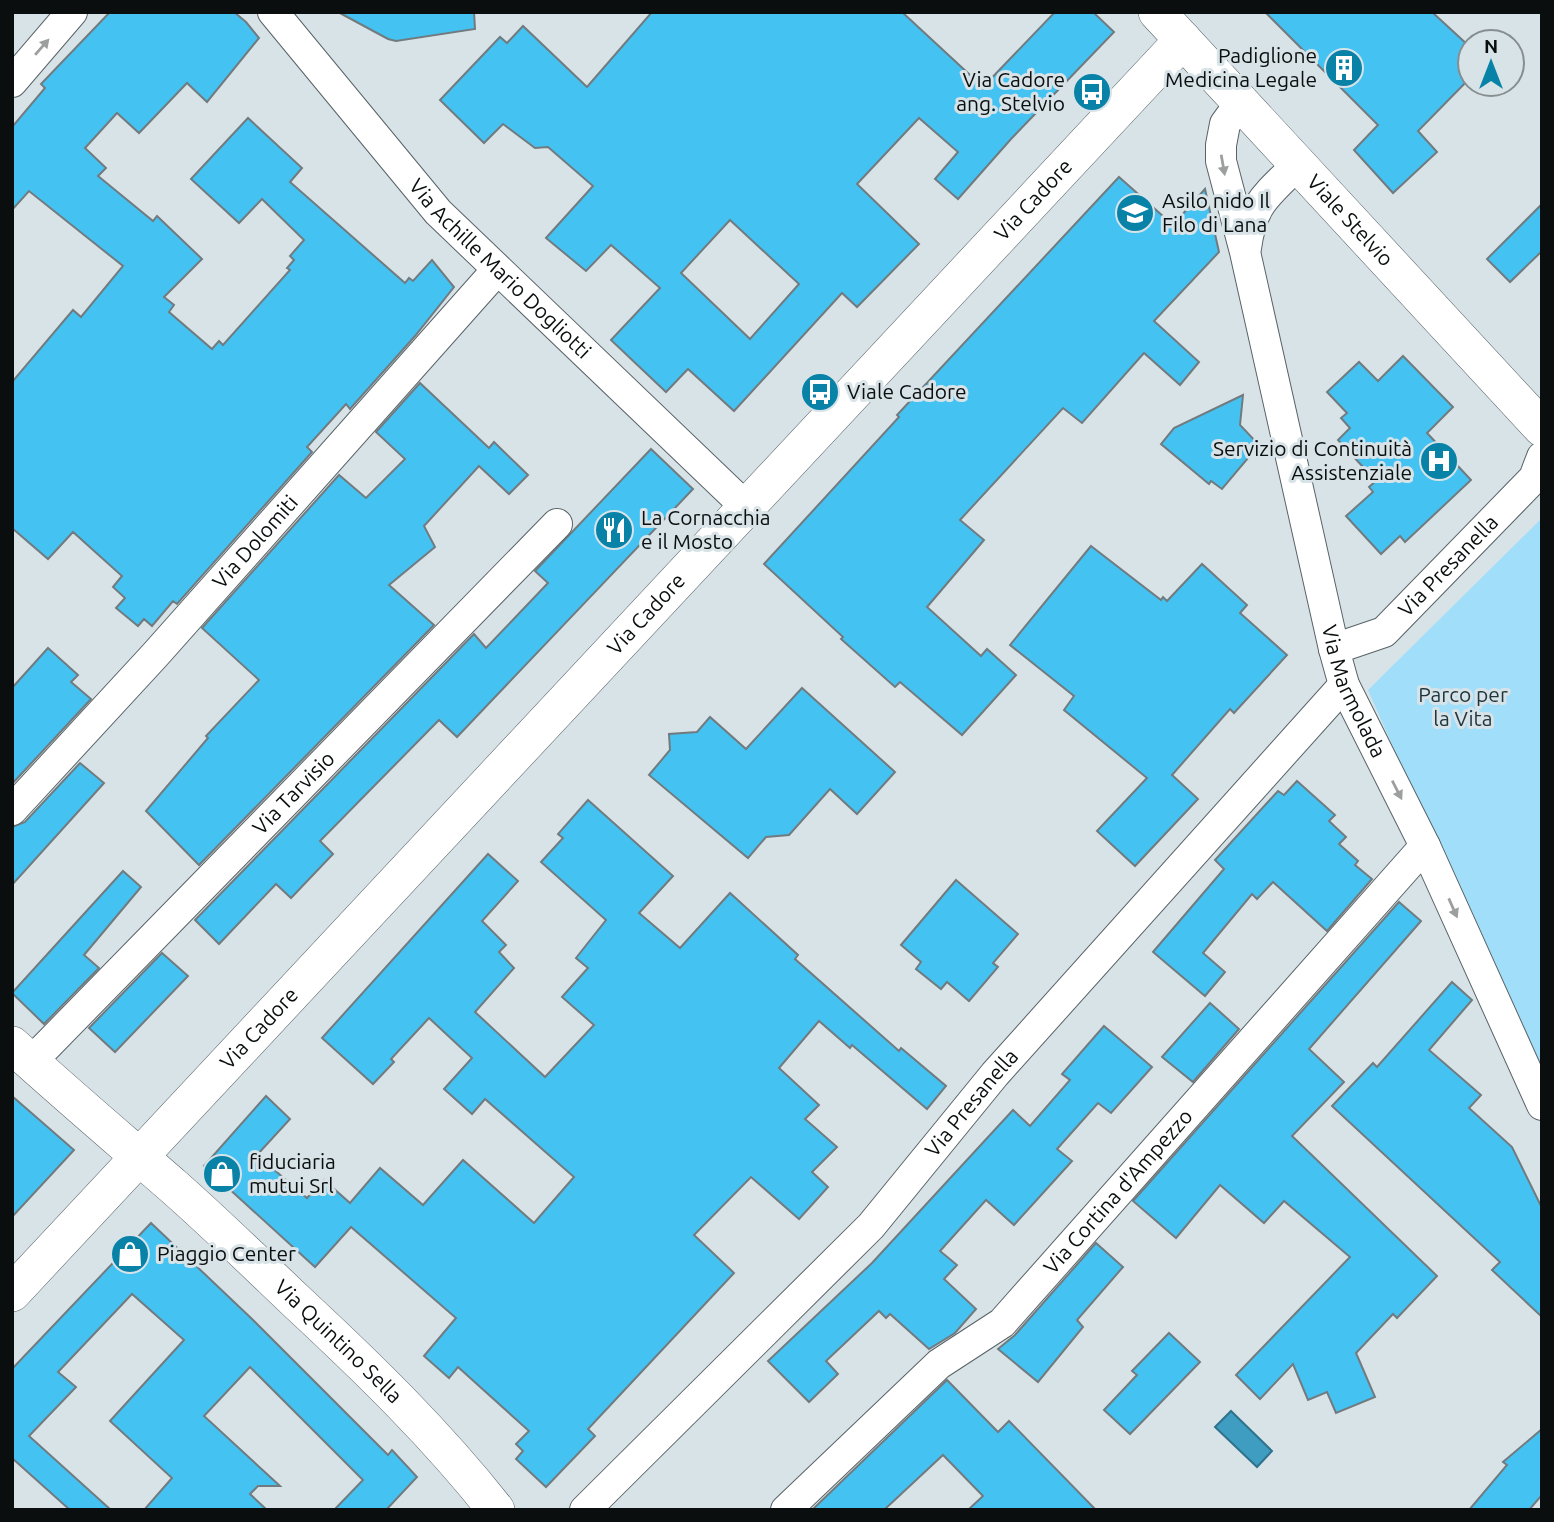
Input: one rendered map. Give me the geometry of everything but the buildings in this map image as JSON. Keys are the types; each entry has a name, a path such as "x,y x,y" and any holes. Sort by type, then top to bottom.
{"street":[{"path":"12,82 72,12"},
{"name":"Via Achille Mario Dogliotti","path":"273,12 435,208 746,507"},
{"name":"Viale Stelvio","path":"1157,12 1542,428"},
{"name":"Via Cadore","path":"12,1293 1183,40"},
{"name":"Via Marmolada","path":"1241,102 1225,124 1221,161 1245,252 1344,685 1426,846 1542,1105"},
{"name":"Via Marmolada","path":"1245,252 1256,207 1298,164"},
{"name":"Via Dolomiti","path":"12,810 164,645 497,270"},
{"name":"Via Presanella","path":"1334,649 1384,632 1534,478 1542,457"},
{"name":"Via Tarvisio","path":"22,1054 557,524"},
{"name":"Via Presanella","path":"585,1510 871,1227 995,1074 1344,685"},
{"name":"Via Cortina d'Ampezzo","path":"786,1510 939,1364 1002,1323 1426,846"},
{"name":"Via Quintino Sella","path":"22,1054 174,1187 354,1355 470,1476 496,1510"}],"green space":[{"name":"Parco per la Vita","path":"1542,518 1542,1086 1368,690"}],"shaded area":[{"path":"1231,1411 1272,1451 1257,1467 1215,1427"}],"place":[{"name":"Padiglione Medicina Legale","path":"1344,68"},
{"name":"Via Cadore ang. Stelvio","path":"1092,92"},
{"name":"Asilo nido Il Filo di Lana","path":"1135,213"},
{"name":"Viale Cadore","path":"820,392"},
{"name":"Servizio di Continuità Assistenziale","path":"1439,461"},
{"name":"La Cornacchia e il Mosto","path":"614,530"},
{"name":"fiduciaria mutui Srl","path":"222,1174"},
{"name":"Piaggio Center","path":"130,1254"}]}
